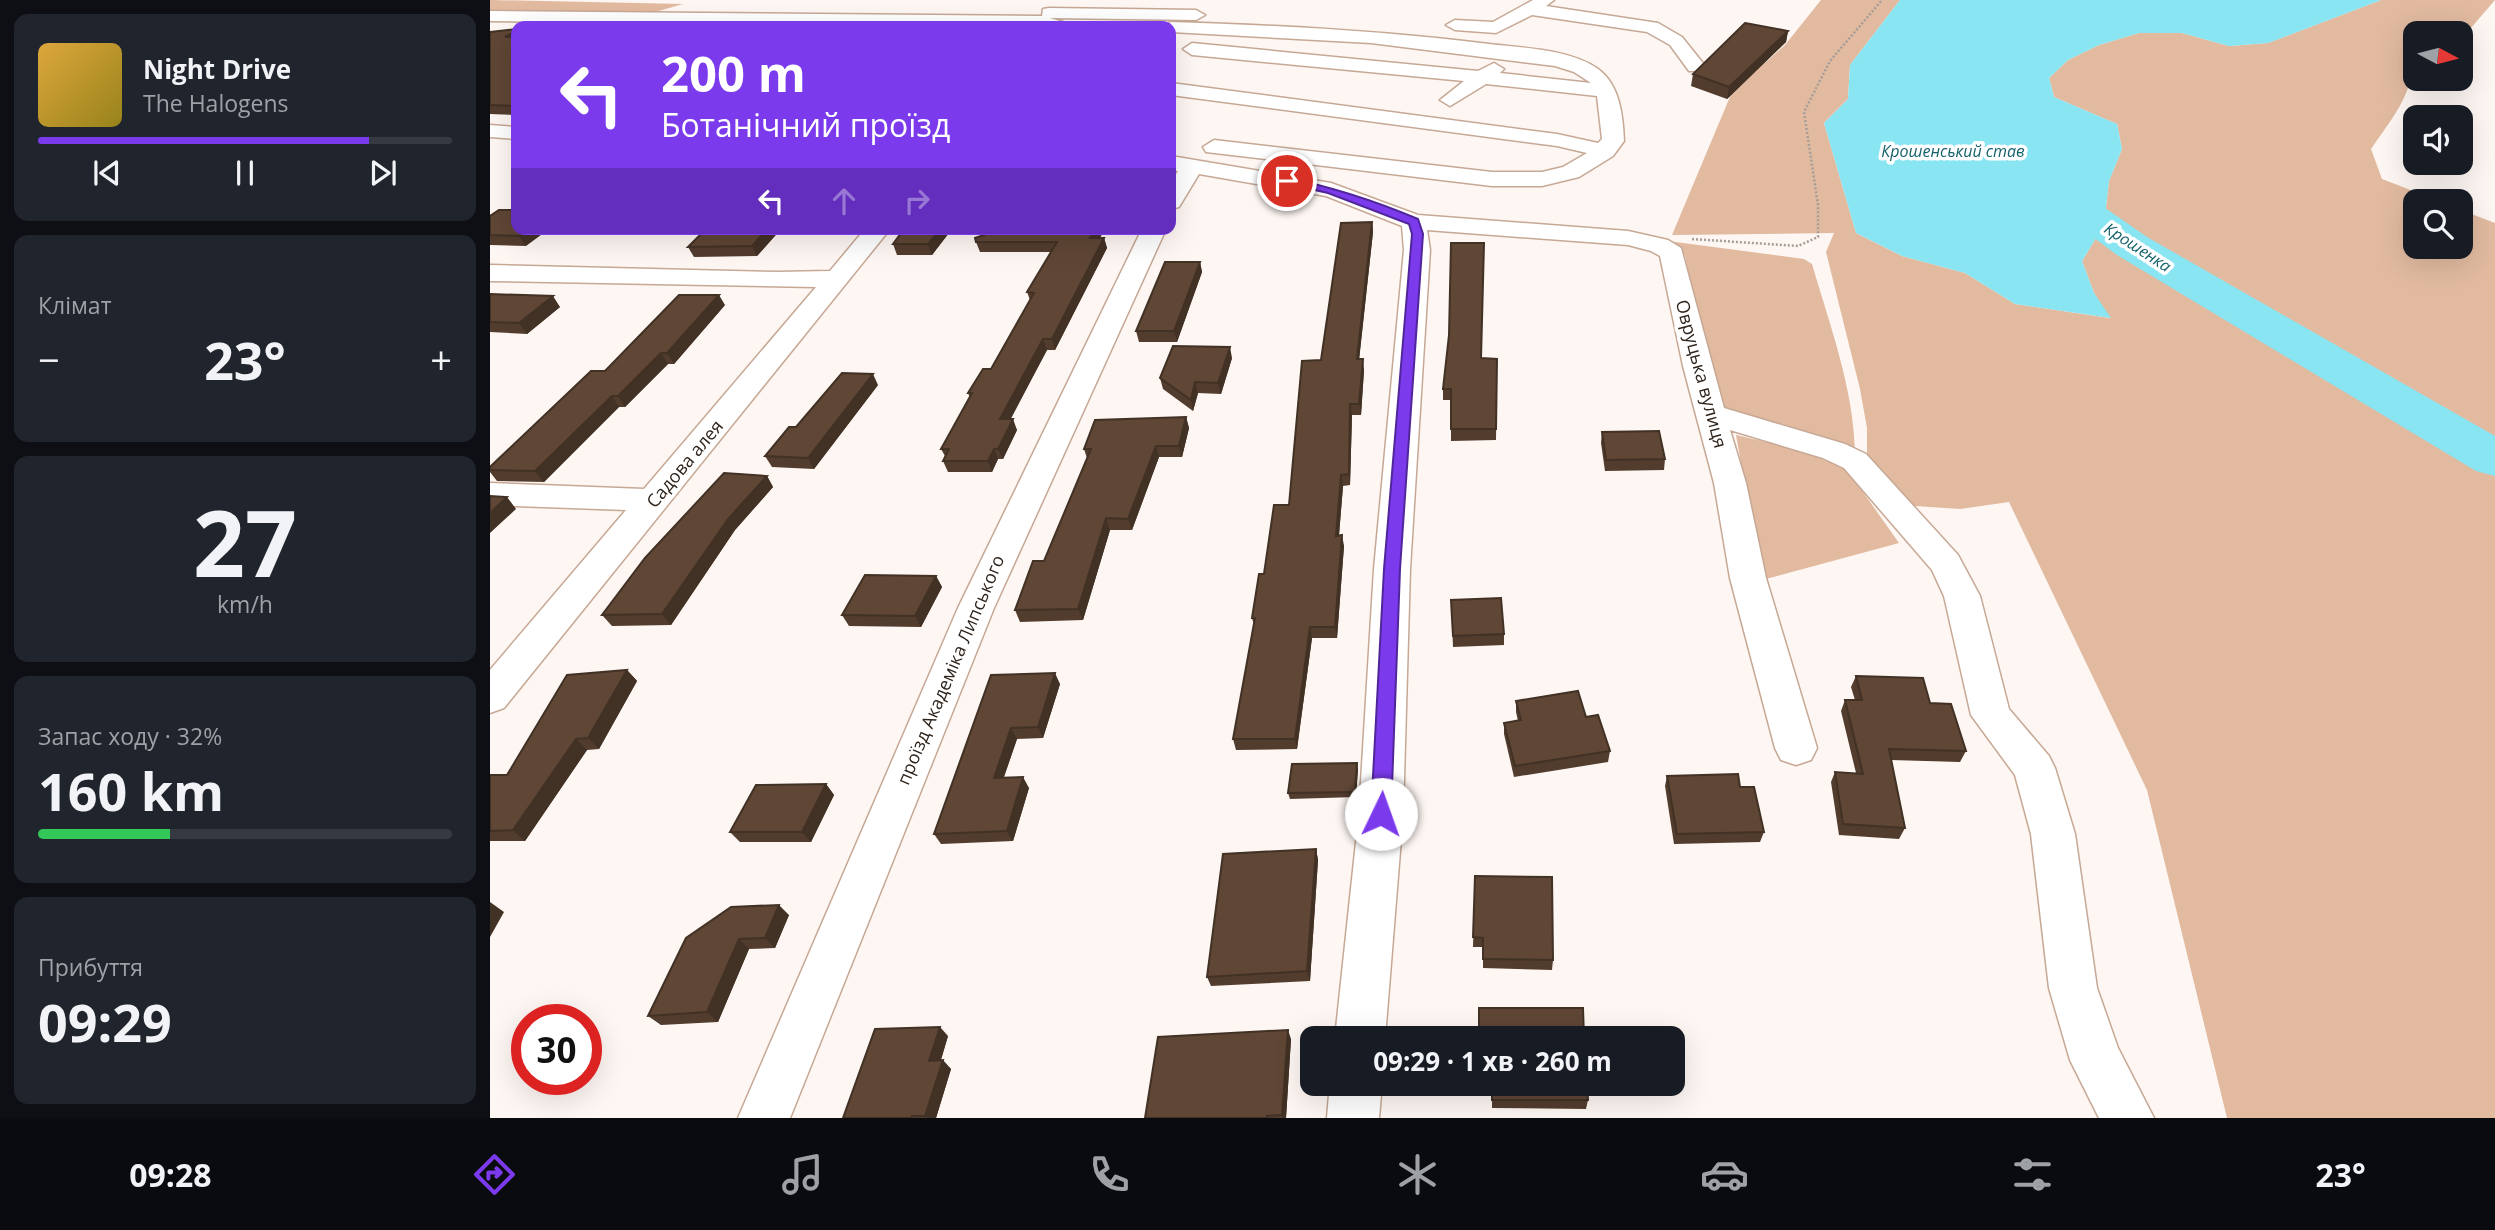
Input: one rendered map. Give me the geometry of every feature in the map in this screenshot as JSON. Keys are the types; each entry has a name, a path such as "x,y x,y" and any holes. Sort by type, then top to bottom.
{"street":[{"path":"1496,28 1537,5 1652,27 1675,41 1696,67"},
{"path":"490,16 776,21 1047,17 1388,20"},
{"path":"1442,24 1518,29 1510,52 1487,76 1450,100"},
{"path":"1176,27 1327,33 1461,46 1554,60 1590,72 1605,91 1613,120 1613,141 1605,151 1572,172 1542,179 1492,179 1187,158"},
{"path":"1177,60 1313,41 1345,44 1385,55 1416,55 1461,46"},
{"path":"1177,60 1335,61 1605,91"},
{"path":"1177,60 1197,77 1208,80 1238,75"},
{"path":"1176,102 1286,109 1335,61"},
{"path":"1487,76 1538,66 1566,86"},
{"path":"1176,90 1286,109 1605,151"},
{"path":"490,131 511,132"},
{"path":"1176,188 1187,158"},
{"path":"1187,158 1331,190 1414,222 1417,250 1392,569 1381,814 1361,1026"},
{"name":"Овруцька вулиця","path":"1414,222 1628,239 1667,249 1675,259 1681,298 1730,483 1748,578 1796,748"},
{"name":"Садова алея","path":"490,697 873,235"},
{"name":"проїзд Академіка Липського","path":"764,1118 976,608 1151,235"},
{"path":"490,273 777,280 839,278"},
{"path":"1711,414 1834,451 1855,461 1946,564 1962,596 1991,715 2034,768 2053,834 2073,988 2096,1059 2128,1118"},
{"path":"490,494 656,500"},
{"path":"1353,1118 1355,1096"}],"path":[{"path":"1688,239 1798,246 1818,237 1818,205 1804,112 1830,61 1882,0"}],"shaded area":[{"path":"490,0 683,4 648,14 490,12"},
{"path":"1821,0 1900,0 1850,65 1848,99 1824,123 1856,233 1902,256 1965,273 2015,304 2110,318 2094,293 2082,261 2104,225 2109,181 2122,149 2117,124 2054,97 2049,78 2068,60 2099,45 2139,33 2182,33 2229,46 2268,43 2381,0 2495,0 2473,26 2473,21 2403,21 2403,91 2407,91 2371,149 2382,179 2408,189 2403,189 2403,259 2473,259 2473,215 2495,223 2495,1118 2227,1118 2147,790 2009,502 1960,509 1900,505 1867,455 1867,428 1860,389 1826,252 1834,233 1672,235 1732,92 1785,45"},
{"path":"1660,240 1804,259 1812,264 1846,382 1855,454 1725,410 1715,401 1685,256 1680,249"},
{"path":"1736,435 1788,447 1846,468 1899,543 1762,580"}],"water":[{"name":"Крошенський став","path":"1900,0 2381,0 2268,43 2229,46 2182,33 2139,33 2099,45 2068,60 2049,78 2054,97 2117,124 2122,149 2109,181 2104,225 2082,261 2094,293 2111,318 2015,304 1965,273 1902,256 1856,233 1824,123 1848,99 1850,65"}],"building":[{"path":"1745,23 1788,31 1729,87 1693,74"},
{"path":"511,30 511,34 505,37 511,37 511,106 490,105 490,32"},
{"path":"499,210 511,210 511,235 520,235 519,236 490,235 490,216"},
{"path":"1372,222 1357,359 1363,359 1359,404 1350,404 1349,474 1341,475 1336,536 1342,535 1335,627 1310,627 1295,739 1233,739 1255,618 1252,618 1259,574 1264,574 1274,505 1289,505 1302,361 1321,360 1341,223"},
{"path":"700,235 762,235 752,246 688,247"},
{"path":"900,235 935,235 928,244 893,244"},
{"path":"984,235 1092,235 1090,238 1104,238 1052,339 1043,339 1000,419 1013,419 998,449 994,449 988,461 943,461 949,449 941,449 972,393 968,393 983,369 991,369 1034,293 1027,292 1057,242 976,242 975,238"},
{"path":"1451,243 1484,243 1481,358 1497,359 1496,429 1451,429 1451,389 1443,389 1449,335"},
{"path":"1165,262 1200,262 1174,331 1136,331"},
{"path":"490,294 553,296 519,323 490,322"},
{"path":"679,295 719,295 667,353 661,353 618,396 612,396 535,471 490,470 490,467 591,371 605,371"},
{"path":"1173,346 1230,347 1218,383 1195,382 1191,400 1160,378"},
{"path":"842,373 873,374 808,458 765,456 789,427 796,427"},
{"path":"1186,417 1179,446 1156,446 1128,519 1106,518 1078,609 1015,610 1033,561 1044,561 1091,449 1084,449 1095,420"},
{"path":"1659,431 1665,459 1606,460 1602,432"},
{"path":"724,473 767,476 728,519 662,614 602,615 645,558"},
{"path":"490,496 507,497 490,513"},
{"path":"865,575 936,576 915,616 842,615"},
{"path":"1501,598 1504,634 1453,636 1451,600"},
{"path":"627,670 588,738 576,739 513,830 490,831 490,775 507,775 567,675"},
{"path":"1055,673 1038,727 1011,728 994,778 1023,777 1007,831 934,834 991,675"},
{"path":"1856,676 1923,678 1930,703 1951,704 1966,751 1889,749 1905,828 1843,824 1835,772 1863,774 1845,700 1862,700"},
{"path":"1578,691 1586,717 1598,715 1610,751 1515,766 1504,723 1521,720 1516,701"},
{"path":"1357,763 1355,792 1288,793 1292,764"},
{"path":"1738,774 1740,787 1754,787 1764,832 1677,834 1667,776"},
{"path":"826,784 802,832 730,832 756,785"},
{"path":"1316,849 1307,971 1207,977 1223,854"},
{"path":"1475,876 1552,877 1553,960 1483,959 1483,938 1473,937"},
{"path":"779,905 765,938 739,939 707,1012 648,1016 686,938 731,907"},
{"path":"1479,1008 1583,1008 1584,1026 1479,1026"},
{"path":"940,1027 929,1061 943,1060 925,1116 843,1118 875,1029"},
{"path":"1288,1030 1282,1115 1267,1118 1145,1118 1158,1037"},
{"path":"1492,1096 1588,1096 1588,1100 1492,1100"}],"waterway":[{"name":"Крошенка","path":"2039,179 2132,246 2495,459"}],"route":[{"path":"1287,181 1331,190 1383,208 1414,222 1417,234 1392,569 1381,814"}]}
